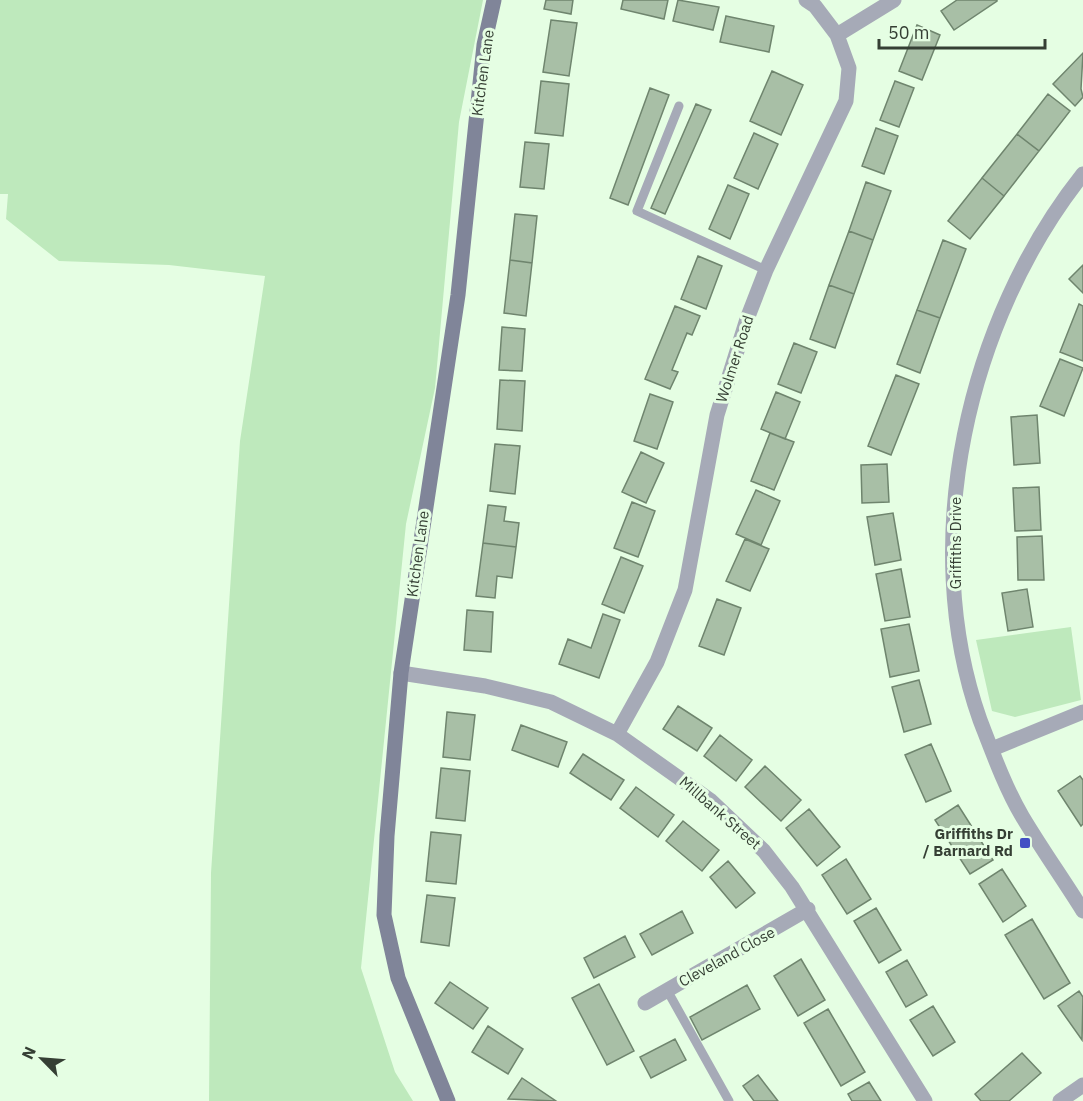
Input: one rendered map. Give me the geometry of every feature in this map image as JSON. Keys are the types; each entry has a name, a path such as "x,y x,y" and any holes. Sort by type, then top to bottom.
{"street":[{"name":"Kitchen Lane","path":"448,1101 398,978 384,915 387,836 401,673 458,296 484,45 494,0"},
{"name":"Wolmer Road","path":"617,734 657,662 685,590 717,416 734,355 766,270 846,101 849,68 837,34 815,6 806,0"},
{"path":"837,34 894,0"},
{"name":"Griffiths Drive","path":"1083,174 1036,242 1020,274 985,360 962,444 953,525 954,576 960,630 971,691 992,749 1020,813 1083,911"},
{"name":"Millbank Street","path":"401,673 485,686 551,702 617,734 679,777 738,825 764,851 808,909 926,1101"},
{"path":"992,749 1083,711"},
{"name":"Cleveland Close","path":"645,1003 808,909"},
{"path":"1060,1101 1083,1084"}],"lane":[{"path":"679,106 637,211 766,270"},
{"path":"667,990 729,1101"}],"green space":[{"path":"0,0 483,0 459,122 435,388 406,524 361,968 395,1072 413,1101 209,1101 211,873 240,441 265,276 169,265 59,261 6,219 8,194 0,194"},
{"path":"1071,627 1081,700 1015,717 992,711 976,640"}],"building":[{"path":"546,0 573,0 571,14 544,9"},
{"path":"623,0 668,0 664,19 621,9"},
{"path":"678,0 719,7 713,30 673,21"},
{"path":"957,0 997,1 954,30 941,11"},
{"path":"726,16 774,26 769,52 720,42"},
{"path":"551,20 577,23 569,76 543,72"},
{"path":"917,25 940,35 922,80 899,71"},
{"path":"1083,53 1081,89 1083,97 1075,106 1053,84"},
{"path":"772,71 803,85 781,135 750,121"},
{"path":"541,81 569,84 563,136 535,133"},
{"path":"895,81 914,88 899,127 880,120"},
{"path":"650,88 669,95 628,205 610,198"},
{"path":"1048,94 1070,111 1039,151 1017,134"},
{"path":"696,104 711,110 665,214 651,208"},
{"path":"876,128 898,136 884,174 862,166"},
{"path":"754,133 778,144 758,189 734,178"},
{"path":"1017,134 1039,151 1004,196 982,178"},
{"path":"525,142 549,144 544,189 520,187"},
{"path":"982,178 1004,196 970,239 948,221"},
{"path":"866,182 891,191 873,240 849,231"},
{"path":"728,185 749,194 730,239 709,229"},
{"path":"515,214 537,216 532,263 510,260"},
{"path":"849,231 873,240 854,294 829,285"},
{"path":"943,240 966,249 940,318 917,310"},
{"path":"698,256 722,266 706,309 681,299"},
{"path":"510,260 532,263 526,316 504,313"},
{"path":"1083,265 1083,293 1069,279"},
{"path":"829,285 854,294 835,348 810,339"},
{"path":"1079,304 1083,306 1083,361 1060,352"},
{"path":"675,306 700,316 692,335 687,333 672,370 678,372 670,389 645,379"},
{"path":"917,310 940,318 920,373 897,364"},
{"path":"502,327 525,329 522,371 499,370"},
{"path":"794,343 817,352 801,393 778,384"},
{"path":"1060,359 1083,368 1064,416 1040,406"},
{"path":"896,375 919,384 891,455 868,446"},
{"path":"500,380 525,381 522,431 497,429"},
{"path":"776,392 800,402 785,439 761,429"},
{"path":"650,394 673,402 657,449 634,441"},
{"path":"1037,415 1040,463 1014,465 1011,417"},
{"path":"770,433 794,442 774,490 751,481"},
{"path":"495,444 520,446 515,494 490,491"},
{"path":"641,452 664,463 646,503 622,492"},
{"path":"887,464 889,502 862,503 861,465"},
{"path":"1039,487 1041,530 1015,531 1013,488"},
{"path":"756,490 780,501 761,545 736,534"},
{"path":"632,502 655,511 638,557 614,548"},
{"path":"488,505 506,507 504,521 519,523 516,547 483,543"},
{"path":"893,513 901,560 875,565 867,517"},
{"path":"1042,536 1044,580 1018,580 1017,537"},
{"path":"745,539 769,549 750,591 726,581"},
{"path":"483,543 516,547 512,578 497,576 495,598 476,596"},
{"path":"621,557 643,566 624,613 602,604"},
{"path":"901,569 910,617 885,621 876,574"},
{"path":"1027,589 1033,627 1008,631 1002,593"},
{"path":"717,599 741,608 724,655 699,646"},
{"path":"467,610 493,612 491,652 464,650"},
{"path":"603,614 620,620 599,678 559,664 568,639 591,648"},
{"path":"909,624 919,671 890,677 881,629"},
{"path":"919,680 931,724 904,732 892,687"},
{"path":"678,706 712,728 697,751 663,729"},
{"path":"447,712 475,715 470,760 443,757"},
{"path":"521,725 567,742 558,767 512,750"},
{"path":"720,735 752,760 736,781 704,756"},
{"path":"931,744 951,791 926,802 905,755"},
{"path":"583,754 624,780 611,800 570,773"},
{"path":"765,766 801,800 781,821 745,787"},
{"path":"441,768 470,771 465,821 436,818"},
{"path":"1080,776 1083,780 1083,824 1081,826 1058,791"},
{"path":"636,787 674,815 658,837 620,808"},
{"path":"958,805 993,860 970,874 935,820"},
{"path":"809,809 840,847 817,866 786,828"},
{"path":"683,821 719,850 702,871 666,841"},
{"path":"431,832 461,835 456,884 426,881"},
{"path":"846,859 871,899 847,914 822,875"},
{"path":"728,861 755,893 736,908 710,877"},
{"path":"1002,869 1026,906 1003,922 979,884"},
{"path":"427,895 455,898 449,946 421,942"},
{"path":"876,908 901,950 879,963 854,921"},
{"path":"682,911 693,933 652,955 640,934"},
{"path":"1032,919 1070,983 1044,999 1005,935"},
{"path":"625,936 635,957 594,978 584,958"},
{"path":"801,959 825,1000 798,1016 774,976"},
{"path":"907,960 927,995 906,1007 886,972"},
{"path":"450,982 488,1008 473,1029 435,1003"},
{"path":"599,984 634,1051 607,1065 572,998"},
{"path":"747,985 760,1009 702,1040 690,1017"},
{"path":"1079,991 1083,997 1082,1040 1058,1006"},
{"path":"933,1006 955,1042 933,1056 910,1020"},
{"path":"828,1009 865,1072 841,1086 804,1023"},
{"path":"488,1026 523,1049 508,1074 472,1052"},
{"path":"675,1039 686,1060 651,1078 640,1057"},
{"path":"1022,1053 1041,1073 1009,1101 981,1101 975,1094"},
{"path":"758,1075 778,1101 754,1101 743,1086"},
{"path":"522,1078 556,1101 508,1099"},
{"path":"869,1082 881,1101 852,1101 848,1094"}],"place":[{"name":"Griffiths Dr / Barnard Rd","path":"1025,843"}]}
